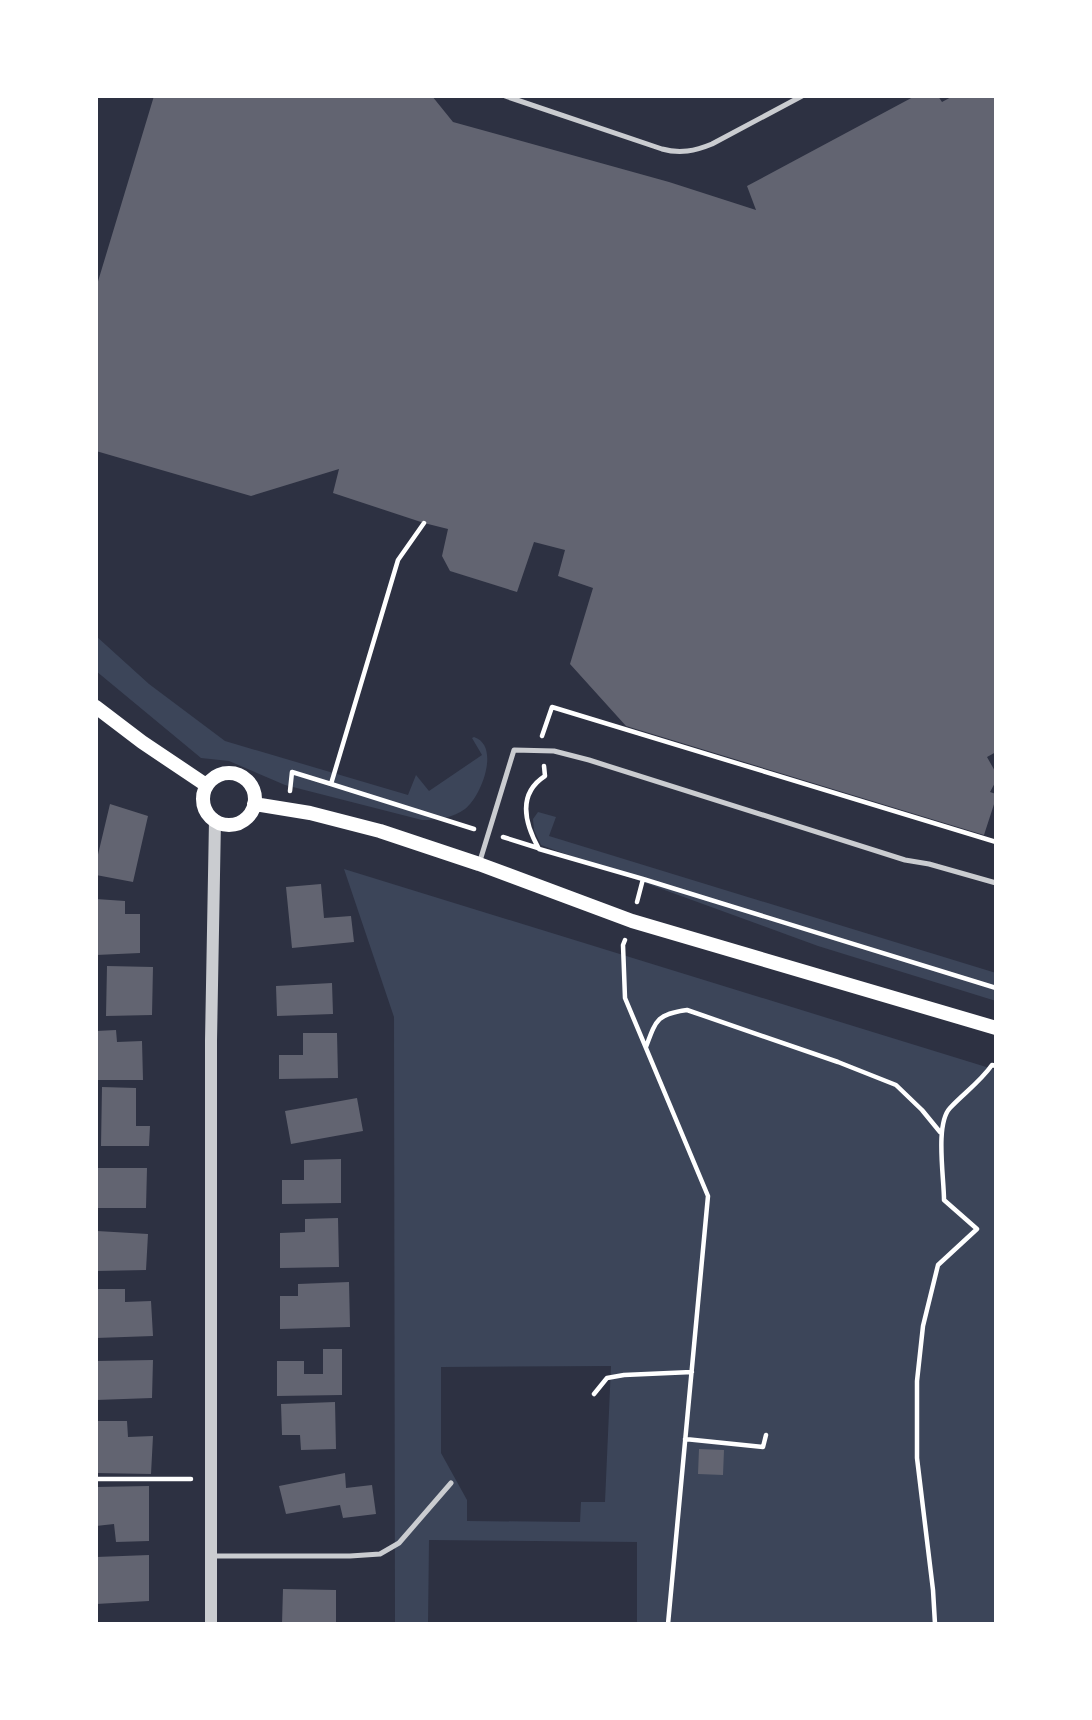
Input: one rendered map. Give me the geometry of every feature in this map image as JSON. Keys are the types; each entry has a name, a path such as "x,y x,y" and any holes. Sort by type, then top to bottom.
{"main road":[{"path":"96,706 142,743 206,786"},
{"path":"229,773 247,780 254,791 254,804 248,816 242,821 229,824 210,817 204,805 206,786 222,774 229,773"},
{"path":"254,804 310,813 380,831 479,864 632,921 996,1028"}],"street":[{"path":"211,1624 211,1041 215,820"}],"lane":[{"path":"505,96 636,141 677,152 712,144 802,96"},
{"path":"479,864 514,750 554,751 905,860 996,883"},
{"path":"210,1556 380,1554 399,1543 451,1483"}],"path":[{"path":"331,784 398,560 424,523"},
{"path":"288,810 292,772 539,849"},
{"path":"643,879 996,988"},
{"path":"632,921 623,945 625,998 708,1196 668,1624"},
{"path":"646,1048 654,1024 668,1012 687,1010 896,1085 922,1110 940,1133"},
{"path":"934,1624 933,1590 917,1458 917,1381 923,1326 938,1265 977,1229 944,1199 940,1133 948,1109 982,1078 992,1065 996,1066"},
{"path":"594,1394 607,1378 692,1372"},
{"path":"685,1439 763,1447 766,1435"},
{"path":"96,1479 209,1479"}],"shaded area":[{"path":"96,636 149,684 225,741 408,795 416,775 429,791 482,755 472,738 474,737 482,742 486,750 486,772 482,783 465,809 444,818 422,820 285,785 229,761 201,758 96,671"},
{"path":"538,812 556,817 549,836 996,973 996,1001 818,946 541,845 534,830 533,819"},
{"path":"344,869 996,1070 996,1624 637,1624 637,1542 429,1540 428,1624 395,1624 394,1017","holes":["611,1366 605,1502 581,1502 580,1522 467,1521 467,1500 441,1453 441,1367"]}],"building":[{"path":"154,96 432,96 453,122 669,182 756,210 747,186 915,96 938,96 942,102 953,96 996,96 996,752 987,757 996,773 996,781 990,792 996,794 996,798 984,835 626,726 570,664 593,588 558,576 565,550 534,542 517,592 450,571 442,556 448,529 333,493 339,469 251,496 96,451 96,288"},
{"path":"110,804 148,816 133,882 96,875 96,863"},
{"path":"321,884 324,918 351,916 354,942 292,948 286,887"},
{"path":"96,899 125,901 125,914 140,914 140,953 96,955"},
{"path":"107,966 153,967 152,1015 106,1016"},
{"path":"332,983 333,1014 277,1016 276,986"},
{"path":"116,1030 117,1042 142,1041 143,1080 96,1080 96,1031"},
{"path":"303,1033 337,1033 338,1078 279,1079 279,1055 303,1055"},
{"path":"102,1087 136,1088 136,1126 150,1126 149,1146 101,1146"},
{"path":"357,1098 363,1131 291,1144 285,1111"},
{"path":"341,1159 341,1203 282,1204 282,1180 304,1180 304,1160"},
{"path":"96,1168 147,1168 146,1208 96,1208"},
{"path":"338,1218 339,1267 280,1268 280,1233 305,1232 305,1219"},
{"path":"97,1231 148,1234 146,1270 96,1271"},
{"path":"349,1282 350,1327 280,1329 280,1296 298,1296 298,1284"},
{"path":"96,1289 125,1289 125,1302 151,1301 153,1336 96,1338"},
{"path":"323,1349 342,1349 342,1395 277,1396 277,1361 304,1361 304,1374 323,1374"},
{"path":"153,1360 152,1398 96,1400 96,1361"},
{"path":"335,1402 336,1449 301,1450 300,1435 282,1435 281,1404"},
{"path":"96,1421 127,1421 128,1437 153,1436 151,1474 96,1473"},
{"path":"699,1449 724,1450 723,1475 698,1474"},
{"path":"345,1473 346,1488 372,1485 376,1514 343,1518 340,1505 286,1514 279,1486"},
{"path":"149,1486 149,1541 116,1542 114,1524 96,1526 96,1487"},
{"path":"149,1555 149,1601 96,1604 96,1557"},
{"path":"283,1589 336,1590 336,1624 282,1624"}]}
